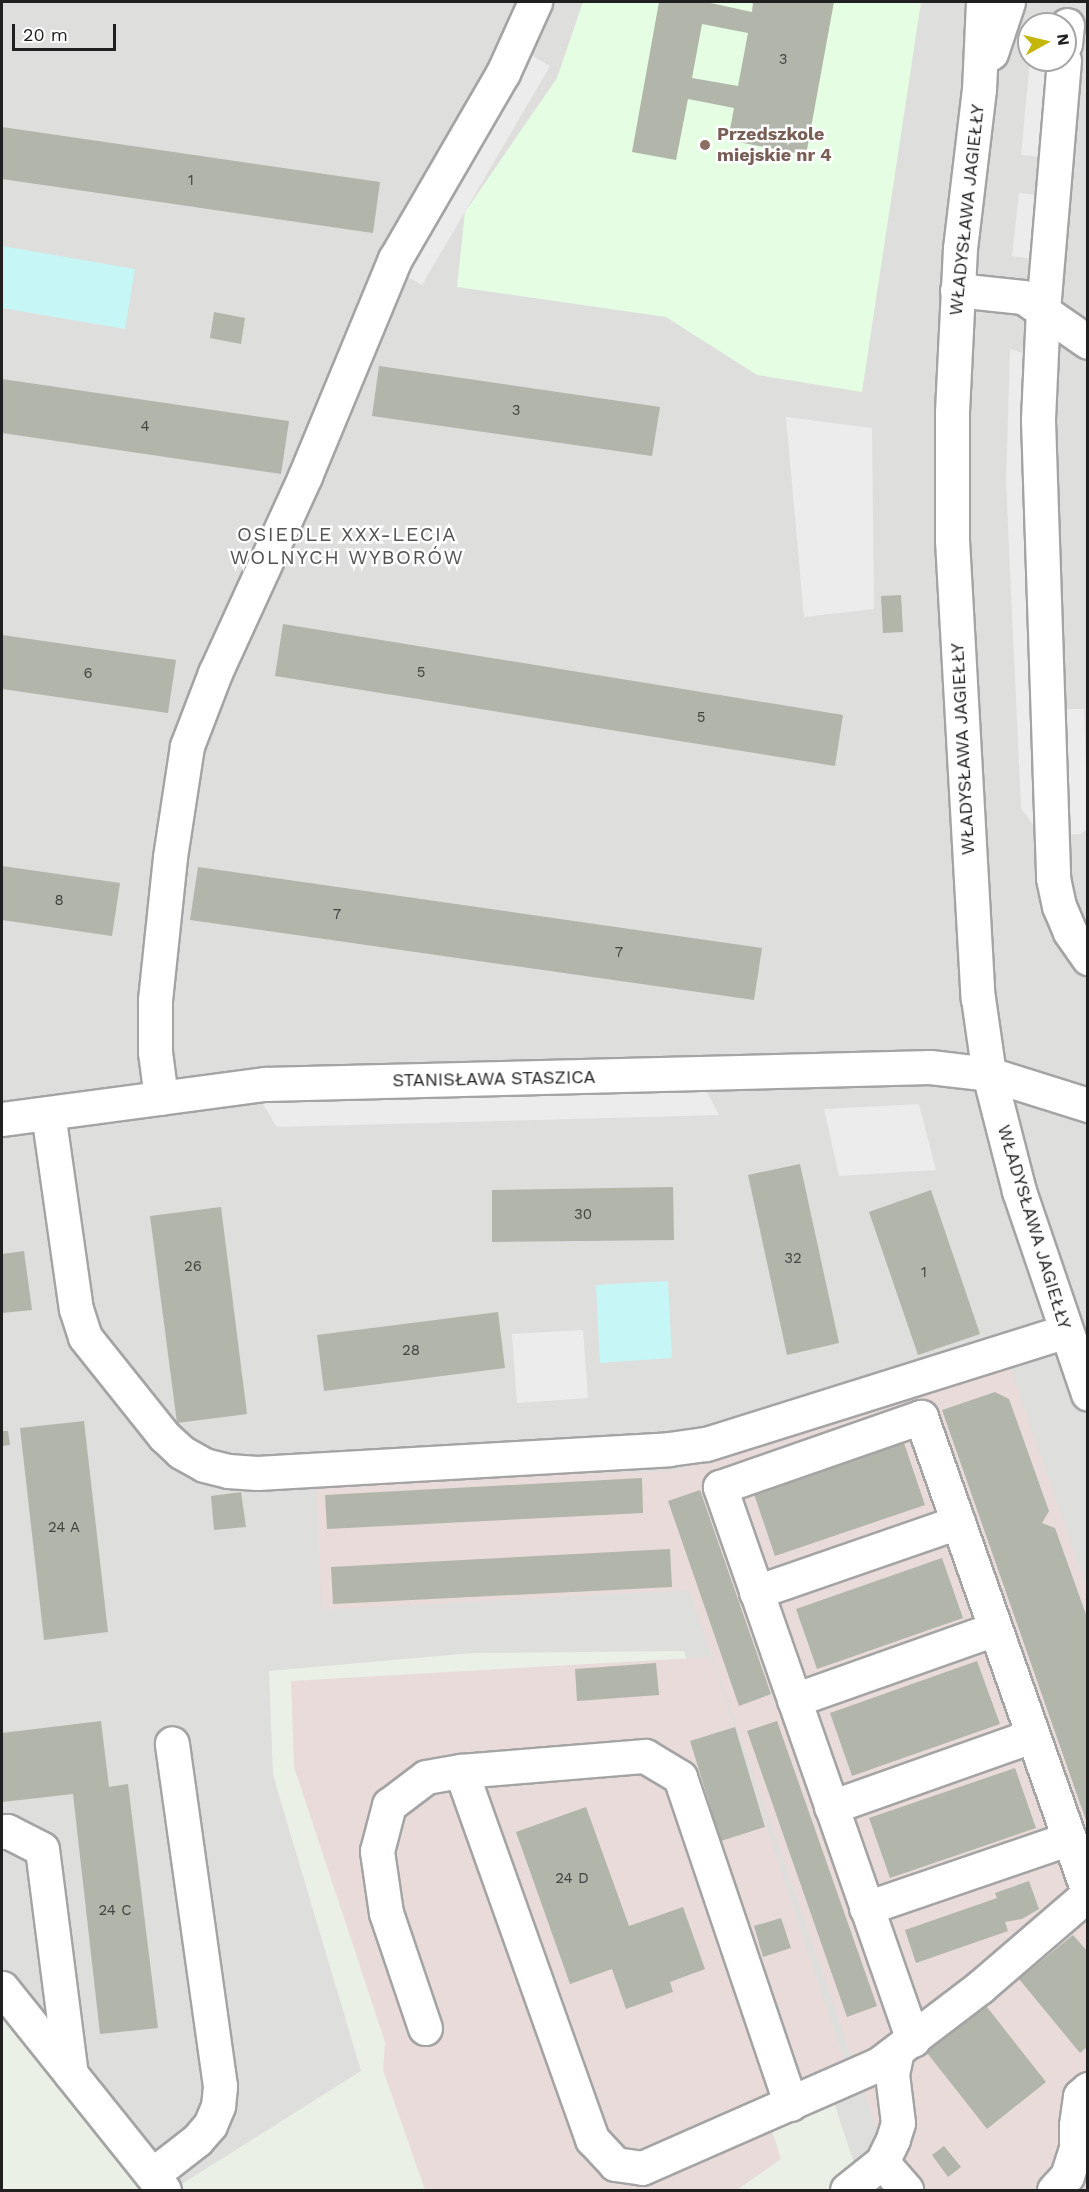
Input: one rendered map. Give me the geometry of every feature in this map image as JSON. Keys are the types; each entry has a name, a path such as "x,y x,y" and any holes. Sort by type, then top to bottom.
{"street":[{"path":"161,1098 155,1052 154,1000 170,856 187,746 214,673 305,476 395,259 503,73 535,2"},
{"name":"WŁADYSŁAWA JAGIEŁŁY","path":"983,2 979,89 957,290 952,413 952,540 978,998 989,1074 1019,1191 1088,1394"},
{"name":"WŁADYSŁAWA JAGIEŁŁY","path":"979,89 1008,2"},
{"path":"1063,72 1043,309 1038,420 1050,846 1059,906 1070,932 1088,958"},
{"path":"957,290 1023,297 1088,342"},
{"name":"STANISŁAWA STASZICA","path":"2,1119 265,1084 930,1067 989,1074 1088,1105"},
{"path":"48,1113 76,1309 85,1337 164,1436 181,1452 204,1465 257,1473 657,1450 706,1444 1066,1330"},
{"path":"461,1771 592,2139 615,2164 642,2168 850,2079 905,2046 981,1987 1088,1893 909,1381"},
{"path":"720,1487 921,1417"},
{"path":"706,1444 867,1908 905,2046 891,2074 898,2122 882,2162 847,2190"},
{"path":"756,1592 958,1522"},
{"path":"794,1700 995,1629"},
{"path":"831,1807 1032,1736"},
{"path":"2,1988 158,2183 210,2125 218,2106 220,2086 172,1743"},
{"path":"425,2028 386,1913 377,1851 389,1805 426,1777 461,1771 645,1756 680,1777 791,2104"},
{"path":"2,1832 7,1832 42,1849 71,2074"},
{"path":"867,1908 1068,1839"},
{"path":"1054,2190 1067,2176 1082,2135 1080,2096 1088,2089"},
{"path":"882,2162 906,2190"}],"shaded area":[{"path":"2,2 1087,2 1087,2190 863,2190 684,1651 473,1653 269,1671 273,1775 361,2071 177,2187 2,1974"},
{"name":"Przedszkole miejskie nr 4","path":"583,2 921,2 862,392 757,375 666,317 457,287 465,212 557,78"},
{"path":"531,55 550,66 422,285 403,274"},
{"path":"1029,72 1051,72 1042,157 1021,155"},
{"path":"1019,193 1040,195 1034,259 1012,256"},
{"path":"2,246 135,269 125,329 2,308"},
{"path":"1010,349 1054,363 1065,709 1084,709 1088,828 1081,834 1041,836 1021,808 1006,483"},
{"path":"786,417 872,428 874,609 804,617"},
{"path":"706,1090 719,1115 277,1127 261,1101"},
{"path":"919,1104 936,1170 839,1176 824,1109"},
{"path":"668,1281 672,1358 600,1363 596,1285"},
{"path":"583,1330 588,1398 517,1403 512,1334"},
{"path":"1008,1361 1087,1589 1087,2190 898,2190 689,1590 322,1610 316,1483 676,1471"},
{"path":"711,1657 854,2091 772,2131 781,2159 737,2190 425,2190 383,2070 385,2042 294,1767 291,1681"}],"building":[{"path":"659,2 706,2 752,12 753,2 834,2 806,155 728,140 734,108 688,99 676,160 632,152","holes":["702,24 748,33 738,86 692,78"]},
{"path":"2,127 380,182 373,233 2,179"},
{"path":"214,312 245,318 241,344 210,338"},
{"path":"379,366 660,407 652,456 372,416"},
{"path":"2,379 289,421 281,474 2,433"},
{"path":"901,595 903,632 883,633 881,596"},
{"path":"283,624 843,715 835,766 275,676"},
{"path":"2,635 176,660 168,713 2,689"},
{"path":"2,866 120,883 112,936 2,920"},
{"path":"198,867 762,948 754,1000 190,920"},
{"path":"800,1164 839,1343 787,1355 748,1175"},
{"path":"673,1187 674,1240 492,1242 492,1190"},
{"path":"931,1190 980,1334 918,1355 869,1212"},
{"path":"221,1207 247,1414 177,1423 150,1216"},
{"path":"24,1251 32,1310 2,1313 2,1254"},
{"path":"498,1312 505,1368 324,1391 317,1335"},
{"path":"995,1392 1009,1399 1049,1511 1042,1523 1055,1528 1088,1620 1088,1826 942,1410"},
{"path":"84,1421 108,1632 44,1640 20,1428"},
{"path":"2,1431 8,1431 10,1445 2,1446"},
{"path":"904,1443 925,1505 775,1556 754,1494"},
{"path":"642,1478 643,1513 327,1529 325,1495"},
{"path":"700,1490 771,1694 739,1706 668,1501"},
{"path":"241,1492 246,1527 214,1530 211,1496"},
{"path":"670,1549 672,1587 333,1604 331,1567"},
{"path":"942,1558 963,1618 817,1669 796,1609"},
{"path":"977,1661 1000,1724 852,1776 830,1713"},
{"path":"656,1663 659,1695 577,1701 575,1669"},
{"path":"101,1721 109,1787 128,1784 158,2028 100,2034 73,1794 2,1802 2,1733"},
{"path":"777,1721 877,2006 847,2017 747,1731"},
{"path":"735,1727 765,1827 721,1841 690,1741"},
{"path":"1015,1768 1036,1828 890,1878 869,1818"},
{"path":"586,1807 629,1926 683,1907 705,1969 670,1982 673,1992 626,2009 612,1969 570,1984 516,1832"},
{"path":"1029,1881 1039,1909 1022,1919 1005,1922 1008,1931 916,1963 905,1930 997,1898 995,1893"},
{"path":"781,1918 791,1948 763,1957 754,1926"},
{"path":"1073,1935 1088,1952 1088,2046 1080,2053 1019,1979"},
{"path":"983,2002 1046,2082 987,2129 924,2049"},
{"path":"944,2146 961,2167 948,2177 932,2155"}],"place":[{"name":"Przedszkole miejskie nr 4","path":"705,145"}],"district":[{"name":"OSIEDLE XXX-LECIA WOLNYCH WYBORÓW","path":"347,546"}]}
